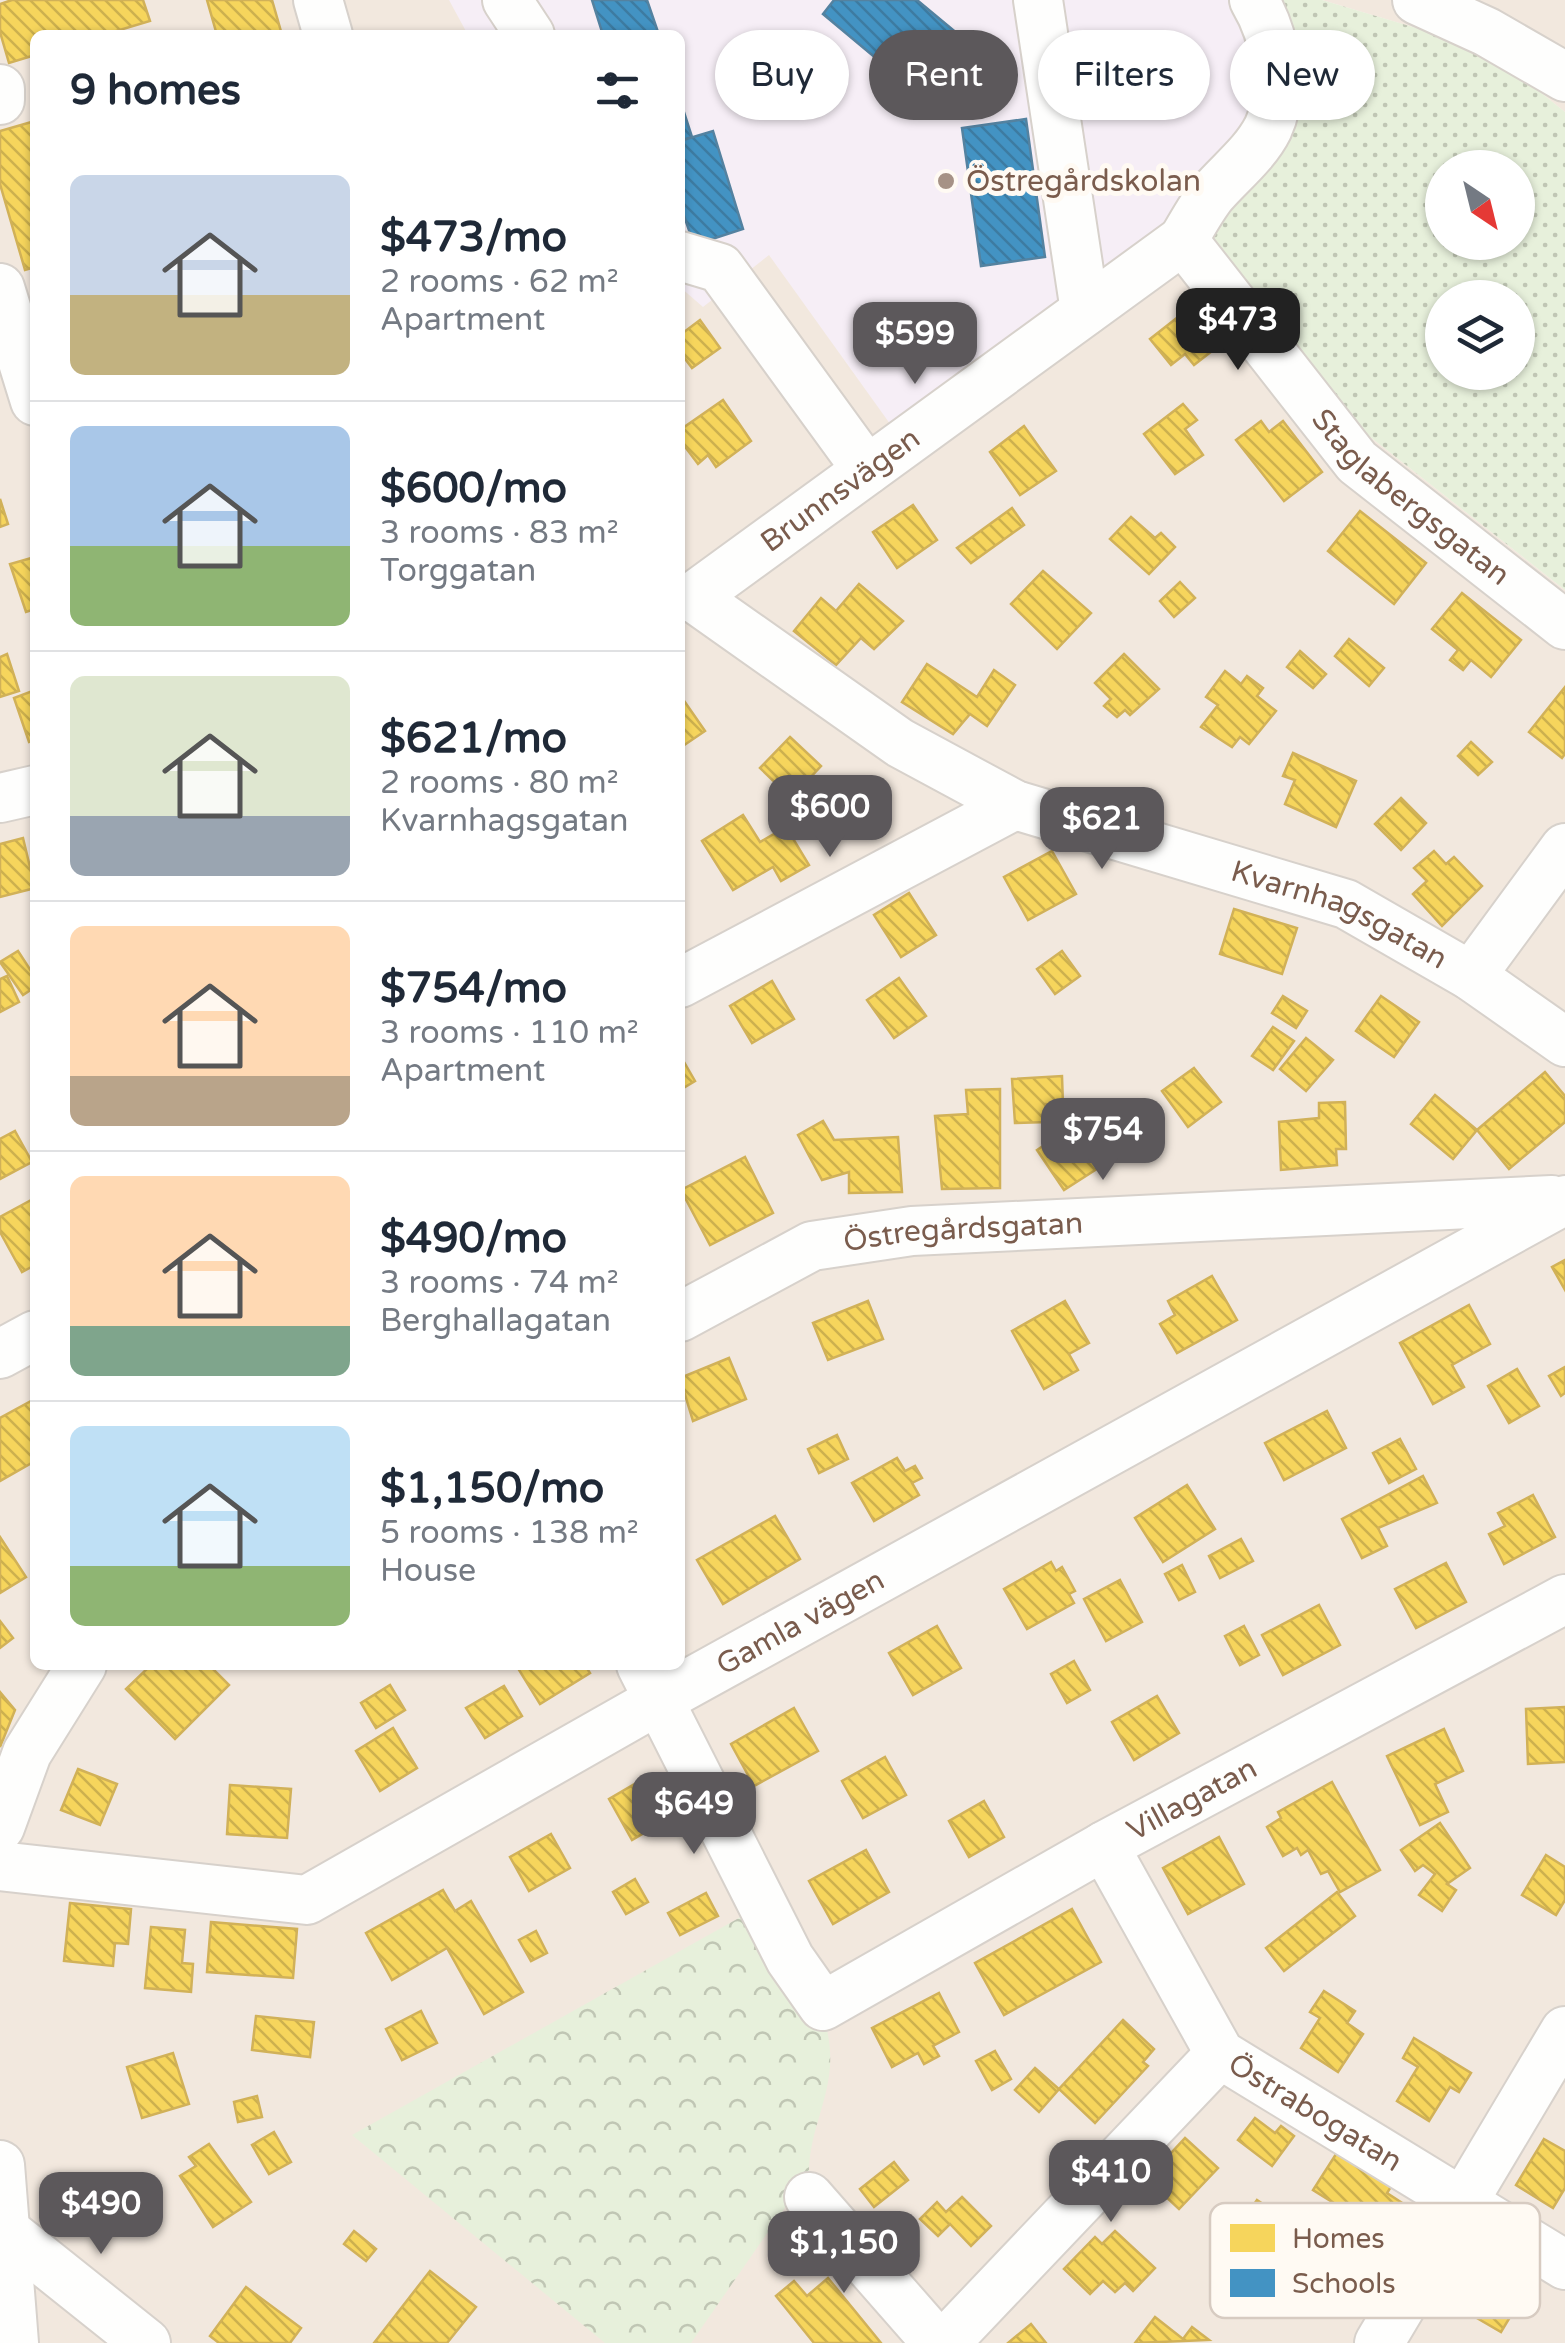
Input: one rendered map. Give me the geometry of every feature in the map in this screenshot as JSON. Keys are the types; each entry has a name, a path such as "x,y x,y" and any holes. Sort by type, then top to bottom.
{"street":[{"path":"318,0 327,30"},
{"path":"506,0 527,30"},
{"path":"1038,0 1085,311"},
{"path":"1183,240 1210,196 1268,127 1277,92 1274,55 1266,20 1254,0"},
{"path":"1417,0 1487,32 1565,77"},
{"path":"0,89 0,100"},
{"name":"Brunnsvägen","path":"686,597 1183,240"},
{"name":"Staglabergsgatan","path":"1183,240 1357,462 1565,625"},
{"path":"685,258 720,268 867,470"},
{"path":"0,288 24,385"},
{"name":"Kvarnhagsgatan","path":"686,597 900,743 1016,805 1346,904 1471,976 1565,1042"},
{"path":"0,798 30,791"},
{"path":"685,980 1016,805"},
{"path":"1471,976 1565,848"},
{"name":"Östregårdsgatan","path":"685,1314 812,1246 912,1232 1565,1200"},
{"name":"Gamla vägen","path":"685,1664 1565,1200"},
{"path":"0,1354 30,1338"},
{"name":"Villagatan","path":"649,1683 790,1959 823,2006 1104,1846 1565,1599"},
{"path":"0,1828 27,1753 79,1670"},
{"name":"Gamla vägen","path":"0,1866 308,1900 674,1670"},
{"name":"Östrabogatan","path":"1104,1846 1220,2054 1467,2203"},
{"path":"1464,2201 1565,2031"},
{"path":"809,2197 941,2343 1220,2054"},
{"path":"0,2164 14,2343"},
{"path":"3,2233 146,2343"},
{"name":"Östrabogatan","path":"1540,2249 1565,2265"},
{"path":"1379,2343 1394,2318"}],"shaded area":[{"path":"0,0 1260,0 1268,30 1230,30 1230,120 1290,120 1369,436 1565,590 1565,2343 0,2343"},
{"name":"Östregårdskolan","path":"449,0 1233,0 1250,21 1252,30 1230,30 1230,120 1253,120 1248,140 1176,222 893,428 769,255 703,307 685,291 685,30 465,30"},
{"path":"1322,0 1565,0 1565,112 1486,49"}],"green space":[{"path":"1260,0 1322,0 1487,49 1565,112 1565,590 1369,436 1213,237 1287,120 1375,120 1375,30 1271,30"},
{"path":"762,1905 801,1967 822,2011 830,2057 828,2082 813,2138 809,2173 691,2343 605,2343 352,2135"}],"building: Homes":[{"path":"12,0 143,0 150,21 120,30 30,30 30,57 9,63 0,32 0,4"},
{"path":"207,0 272,0 281,30 216,30"},
{"path":"30,122 30,268 25,270 0,184 0,131"},
{"path":"1192,306 1221,344 1194,365 1185,354 1171,365 1150,339"},
{"path":"700,320 720,348 692,368 685,359 685,331"},
{"path":"723,400 751,441 716,467 708,455 698,464 685,447 685,427"},
{"path":"1183,404 1197,420 1185,429 1203,455 1175,474 1144,434"},
{"path":"1261,421 1269,432 1283,421 1322,472 1284,501 1236,440"},
{"path":"1024,426 1056,471 1020,495 990,452"},
{"path":"0,499 8,524 0,527"},
{"path":"913,505 937,540 897,568 873,532"},
{"path":"1012,508 1024,525 971,563 957,548"},
{"path":"1360,511 1426,563 1394,604 1328,551"},
{"path":"1131,517 1155,538 1161,533 1175,547 1149,574 1110,539"},
{"path":"30,558 30,611 26,612 10,564"},
{"path":"1043,571 1091,613 1057,649 1011,604"},
{"path":"1180,582 1195,598 1174,617 1160,601"},
{"path":"859,584 903,621 874,649 861,638 836,665 794,631 821,598 836,611"},
{"path":"1462,593 1521,640 1491,677 1471,660 1463,670 1450,660 1458,650 1432,629"},
{"path":"1349,639 1384,668 1369,686 1335,656"},
{"path":"1300,651 1326,674 1313,688 1287,667"},
{"path":"7,654 19,691 0,697 0,657"},
{"path":"1124,654 1159,689 1130,715 1125,710 1117,717 1104,706 1111,699 1095,683"},
{"path":"927,664 977,697 994,670 1015,685 987,726 970,714 953,734 902,702"},
{"path":"1225,671 1241,684 1247,676 1263,688 1257,696 1276,711 1249,744 1240,737 1232,747 1201,727 1218,705 1206,697"},
{"path":"1565,687 1565,754 1562,758 1529,732"},
{"path":"30,692 30,742 29,742 14,698"},
{"path":"685,702 705,731 685,745"},
{"path":"790,737 821,766 791,798 760,768"},
{"path":"1471,742 1492,762 1478,775 1458,756"},
{"path":"1293,753 1356,781 1336,827 1285,804 1295,780 1283,776"},
{"path":"1401,798 1426,823 1401,850 1375,824"},
{"path":"743,815 760,842 786,827 809,865 781,881 773,867 733,890 702,841"},
{"path":"23,838 30,889 0,897 0,844"},
{"path":"1052,851 1076,894 1028,920 1004,877"},
{"path":"1434,851 1446,864 1454,857 1482,886 1442,926 1413,894 1427,881 1414,868"},
{"path":"909,893 936,935 901,957 874,915"},
{"path":"1234,909 1297,928 1282,974 1220,954"},
{"path":"18,951 30,969 30,990 23,995 0,962"},
{"path":"1062,951 1080,976 1055,994 1037,969"},
{"path":"7,976 19,1002 0,1012 0,979"},
{"path":"899,978 926,1016 894,1038 867,1000"},
{"path":"772,981 794,1019 752,1043 730,1006"},
{"path":"1283,996 1307,1011 1296,1028 1272,1013"},
{"path":"1381,996 1419,1022 1394,1057 1356,1031"},
{"path":"1273,1027 1294,1041 1273,1070 1252,1056"},
{"path":"1306,1038 1333,1060 1306,1091 1280,1069"},
{"path":"685,1064 695,1081 685,1087"},
{"path":"1194,1068 1221,1102 1188,1127 1162,1091"},
{"path":"1545,1072 1565,1096 1565,1122 1509,1169 1477,1130"},
{"path":"1062,1076 1063,1105 1046,1104 1047,1122 1015,1123 1012,1079"},
{"path":"1000,1089 1000,1188 942,1189 935,1116 968,1114 966,1090"},
{"path":"1435,1095 1477,1130 1453,1159 1411,1124"},
{"path":"1345,1102 1346,1149 1336,1149 1337,1165 1281,1170 1279,1122 1319,1118 1319,1103"},
{"path":"1100,1109 1110,1125 1092,1136 1104,1152 1094,1158 1100,1167 1064,1190 1037,1150 1062,1133 1053,1122 1074,1110 1082,1122"},
{"path":"823,1121 834,1140 898,1137 902,1192 849,1193 849,1172 822,1180 798,1135"},
{"path":"15,1131 30,1163 0,1179 0,1139"},
{"path":"745,1157 773,1213 710,1245 685,1198 685,1188"},
{"path":"30,1201 30,1268 22,1272 0,1232 0,1217"},
{"path":"1565,1260 1565,1290 1552,1267"},
{"path":"1212,1276 1237,1320 1177,1353 1160,1324 1175,1315 1168,1301"},
{"path":"868,1301 883,1339 828,1360 813,1323"},
{"path":"1065,1301 1089,1343 1069,1354 1078,1370 1044,1389 1012,1331"},
{"path":"1469,1305 1490,1344 1452,1365 1464,1387 1433,1404 1400,1343"},
{"path":"729,1358 746,1399 693,1421 685,1395 685,1376"},
{"path":"1565,1367 1565,1393 1561,1396 1549,1376"},
{"path":"1517,1369 1539,1406 1509,1423 1488,1386"},
{"path":"30,1402 30,1464 0,1481 0,1418"},
{"path":"1327,1411 1346,1448 1284,1480 1265,1443"},
{"path":"837,1435 848,1459 819,1473 808,1449"},
{"path":"1400,1439 1416,1469 1389,1483 1373,1453"},
{"path":"897,1458 905,1471 915,1466 922,1478 912,1483 919,1495 874,1521 852,1483"},
{"path":"1423,1476 1437,1503 1378,1528 1387,1546 1362,1558 1342,1519"},
{"path":"1187,1485 1215,1529 1163,1562 1135,1518"},
{"path":"1533,1495 1555,1537 1504,1564 1489,1534 1505,1526 1498,1513"},
{"path":"775,1516 800,1559 723,1604 697,1560"},
{"path":"0,1537 26,1577 0,1593"},
{"path":"1241,1539 1253,1561 1220,1578 1209,1556"},
{"path":"1051,1562 1056,1571 1062,1567 1075,1591 1069,1594 1074,1603 1027,1629 1004,1589"},
{"path":"1446,1563 1466,1602 1416,1628 1395,1589"},
{"path":"1182,1565 1195,1592 1179,1600 1165,1574"},
{"path":"1120,1580 1142,1622 1106,1641 1084,1599"},
{"path":"1319,1605 1340,1645 1283,1675 1262,1635"},
{"path":"0,1621 13,1638 0,1648"},
{"path":"937,1626 961,1668 913,1695 889,1653"},
{"path":"1244,1626 1259,1655 1240,1665 1225,1636"},
{"path":"1074,1661 1090,1690 1067,1703 1051,1674"},
{"path":"146,1670 214,1670 229,1685 175,1739 126,1689"},
{"path":"519,1670 588,1670 590,1673 540,1704"},
{"path":"390,1685 405,1710 376,1728 361,1703"},
{"path":"504,1686 522,1716 485,1738 466,1708"},
{"path":"0,1692 15,1710 0,1747"},
{"path":"1157,1696 1179,1733 1134,1760 1112,1722"},
{"path":"1565,1707 1565,1762 1528,1764 1526,1709"},
{"path":"794,1708 818,1751 754,1786 731,1744"},
{"path":"393,1728 417,1768 380,1791 356,1751"},
{"path":"1444,1729 1463,1771 1435,1784 1448,1812 1420,1825 1387,1756"},
{"path":"885,1757 906,1795 863,1818 842,1781"},
{"path":"78,1769 117,1784 100,1825 61,1810"},
{"path":"638,1782 661,1823 632,1840 609,1799"},
{"path":"1332,1782 1380,1870 1340,1892 1328,1871 1321,1874 1308,1850 1301,1855 1297,1848 1283,1856 1267,1827 1281,1818 1278,1812"},
{"path":"230,1785 291,1789 287,1838 227,1834"},
{"path":"984,1801 1004,1837 969,1857 949,1821"},
{"path":"1440,1823 1470,1868 1447,1884 1456,1890 1442,1911 1419,1895 1435,1874 1423,1865 1415,1871 1401,1850"},
{"path":"551,1834 570,1868 529,1891 510,1857"},
{"path":"1219,1837 1244,1884 1188,1914 1163,1868"},
{"path":"866,1850 889,1892 833,1924 809,1881"},
{"path":"1546,1855 1565,1867 1565,1900 1556,1915 1522,1895"},
{"path":"635,1879 648,1902 626,1914 613,1892"},
{"path":"443,1890 455,1911 471,1901 523,1992 484,2014 447,1948 392,1980 366,1933"},
{"path":"1337,1892 1355,1916 1284,1971 1266,1948"},
{"path":"706,1893 718,1916 680,1935 668,1913"},
{"path":"70,1903 131,1909 128,1944 115,1943 113,1966 64,1961"},
{"path":"1072,1909 1101,1962 1004,2015 975,1963"},
{"path":"211,1922 297,1929 293,1978 207,1972"},
{"path":"151,1927 185,1930 182,1963 193,1964 191,1992 145,1988"},
{"path":"536,1931 547,1953 531,1961 519,1940"},
{"path":"1324,1991 1355,2011 1347,2023 1363,2034 1338,2072 1301,2048 1320,2018 1310,2012"},
{"path":"939,1993 959,2032 933,2046 939,2056 924,2064 918,2053 892,2067 872,2028"},
{"path":"421,2011 437,2043 402,2060 386,2029"},
{"path":"256,2016 314,2022 310,2057 252,2050"},
{"path":"1123,2020 1154,2049 1143,2062 1148,2066 1095,2123 1059,2089"},
{"path":"1414,2038 1471,2073 1459,2092 1450,2087 1429,2121 1397,2101 1418,2067 1403,2058"},
{"path":"995,2051 1011,2079 992,2090 976,2061"},
{"path":"173,2053 189,2104 142,2118 127,2067"},
{"path":"1035,2068 1059,2089 1039,2112 1015,2090"},
{"path":"257,2096 262,2117 238,2122 234,2102"},
{"path":"1255,2118 1275,2133 1281,2126 1294,2136 1272,2166 1238,2140"},
{"path":"274,2132 291,2162 269,2174 252,2145"},
{"path":"1185,2138 1218,2168 1179,2209 1147,2179"},
{"path":"1544,2139 1565,2151 1565,2188 1553,2208 1516,2185"},
{"path":"209,2144 251,2202 213,2227 180,2176 196,2166 189,2157"},
{"path":"1338,2151 1392,2185 1387,2193 1402,2203 1334,2203 1313,2190"},
{"path":"894,2162 908,2180 874,2207 860,2189"},
{"path":"962,2197 991,2226 971,2246 950,2224 938,2236 920,2219 937,2202 946,2212"},
{"path":"354,2231 376,2249 366,2261 344,2244"},
{"path":"1115,2231 1155,2268 1133,2291 1125,2283 1115,2292 1103,2281 1090,2294 1064,2269 1095,2237 1102,2244"},
{"path":"430,2271 476,2307 447,2343 374,2343"},
{"path":"828,2278 881,2343 814,2343 776,2296 794,2281 807,2296"},
{"path":"246,2287 301,2328 290,2343 219,2343 210,2336"},
{"path":"1155,2317 1183,2339 1192,2327 1209,2340 1135,2343"},
{"path":"1477,2318 1509,2318 1501,2332"},
{"path":"1031,2324 1046,2343 1008,2343"}],"building: Schools":[{"path":"592,0 647,0 657,30 601,30"},
{"path":"834,0 917,0 953,30 869,30 869,52 849,36 849,30 842,30 823,14"},
{"path":"685,115 692,137 685,139"},
{"path":"1026,119 1045,257 981,266 962,128"},
{"path":"713,131 743,229 694,245 685,219 685,139"}],"place":[{"name":"Östregårdskolan","path":"946,181"}]}
